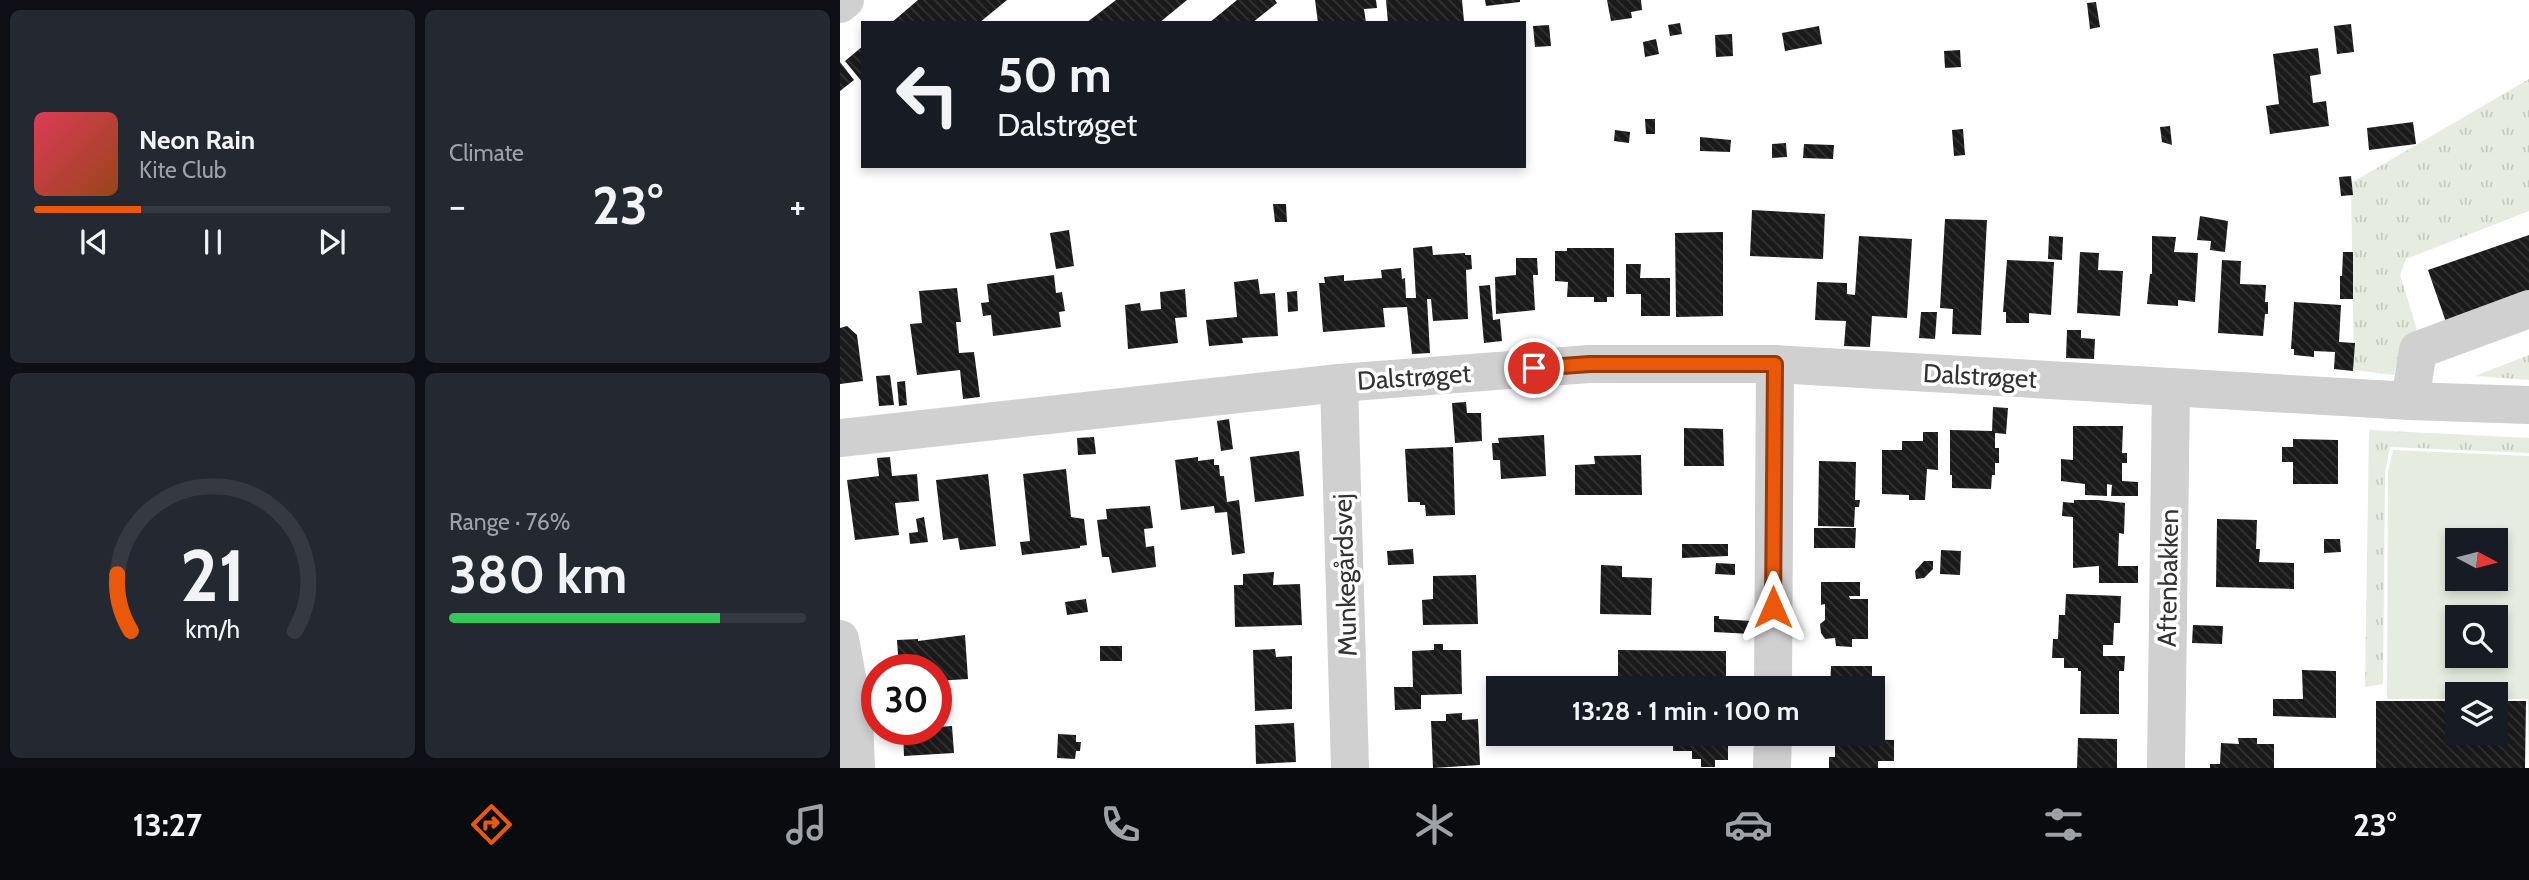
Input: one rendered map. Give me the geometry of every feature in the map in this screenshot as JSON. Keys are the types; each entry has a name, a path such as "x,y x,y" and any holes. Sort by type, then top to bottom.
{"street":[{"path":"840,4 845,0"},
{"path":"2410,401 2418,350 2529,309"},
{"name":"Dalstrøget","path":"840,438 1339,383 1590,364 1775,364 2410,401 2529,405"},
{"path":"1773,676 1775,364"},
{"name":"Munkegårdsvej","path":"1339,383 1350,768"},
{"name":"Aftenbakken","path":"2166,768 2171,387"},
{"path":"840,639 854,715 856,768"},
{"path":"1772,768 1773,746"}],"green space":[{"path":"2529,79 2529,211 2406,259 2400,275 2418,333 2402,351 2394,375 2354,370 2351,183"},
{"path":"2529,355 2529,380 2475,376"},
{"path":"2369,430 2529,438 2529,453 2390,447 2385,473 2383,684 2365,687"},
{"path":"2393,450 2529,456 2529,768 2528,699 2508,699 2508,682 2445,682 2445,699 2387,699 2388,471"}],"building":[{"path":"918,0 1007,0 981,21 893,21"},
{"path":"1116,0 1187,0 1161,21 1089,21"},
{"path":"1237,0 1275,0 1277,3 1254,21 1211,21"},
{"path":"1315,0 1376,0 1377,8 1364,9 1366,21 1318,21"},
{"path":"1386,0 1462,0 1464,21 1388,21"},
{"path":"1485,0 1520,0 1520,2 1486,6"},
{"path":"1607,0 1641,0 1642,10 1631,12 1632,18 1611,21"},
{"path":"2096,2 2100,27 2090,29 2087,3"},
{"path":"1680,23 1682,34 1670,36 1668,25"},
{"path":"2351,24 2354,52 2337,54 2334,26"},
{"path":"1549,25 1551,46 1535,47 1533,26"},
{"path":"1819,26 1822,44 1785,51 1782,33"},
{"path":"1732,34 1733,56 1716,57 1715,35"},
{"path":"1656,39 1659,54 1645,57 1643,42"},
{"path":"861,48 861,81 845,61"},
{"path":"2318,48 2321,74 2310,76 2313,103 2326,101 2329,126 2270,134 2266,106 2279,104 2273,54"},
{"path":"1960,50 1961,67 1945,68 1944,51"},
{"path":"840,62 854,80 840,91"},
{"path":"1645,119 1655,119 1655,134 1646,134"},
{"path":"2413,122 2416,144 2369,150 2367,128"},
{"path":"2170,126 2172,145 2162,142 2160,127"},
{"path":"1963,129 1965,155 1954,156 1952,130"},
{"path":"1615,130 1630,132 1629,143 1614,141"},
{"path":"1700,137 1731,140 1730,152 1700,151"},
{"path":"1786,143 1787,157 1772,158 1772,144"},
{"path":"1804,144 1834,145 1833,159 1803,158"},
{"path":"2351,176 2353,195 2341,196 2339,177"},
{"path":"1273,204 1286,204 1287,222 1275,222"},
{"path":"1752,210 1825,214 1823,259 1750,256"},
{"path":"2200,216 2228,221 2225,252 2210,250 2211,241 2197,240"},
{"path":"1945,219 1987,220 1981,335 1952,334 1953,309 1940,308"},
{"path":"1069,230 1074,266 1056,269 1050,233"},
{"path":"1723,232 1723,316 1676,317 1675,233"},
{"path":"2529,235 2529,296 2447,325 2428,270"},
{"path":"1859,236 1912,239 1907,318 1872,316 1870,347 1844,346 1846,321 1815,320 1817,282 1847,283 1847,294 1855,295"},
{"path":"2049,236 2063,237 2062,260 2048,259"},
{"path":"2152,236 2176,237 2174,252 2198,253 2195,302 2178,300 2178,306 2147,304 2152,274"},
{"path":"1432,246 1433,255 1471,255 1472,269 1466,270 1468,319 1433,321 1431,299 1427,299 1430,353 1412,354 1407,307 1383,308 1385,327 1323,332 1319,283 1325,283 1324,277 1344,275 1344,281 1382,278 1381,270 1401,268 1402,279 1405,278 1406,298 1416,298 1413,248"},
{"path":"1567,248 1614,248 1614,297 1607,297 1607,302 1594,302 1594,297 1567,297 1568,282 1555,281 1555,251 1567,251"},
{"path":"2080,252 2099,253 2098,270 2123,271 2120,316 2077,313"},
{"path":"2343,252 2353,252 2353,299 2340,299"},
{"path":"1516,258 1537,258 1538,275 1533,275 1535,310 1496,314 1495,277 1516,275"},
{"path":"2007,260 2054,262 2051,315 2029,313 2029,323 2006,323 2006,312 2003,312"},
{"path":"2222,260 2241,261 2240,284 2266,285 2265,302 2268,302 2268,314 2265,314 2263,336 2218,333"},
{"path":"1626,264 1641,264 1640,278 1670,278 1670,316 1641,316 1641,294 1626,294"},
{"path":"1054,275 1056,293 1062,292 1065,311 1059,312 1061,327 993,336 991,315 983,316 981,303 989,302 987,284"},
{"path":"1258,279 1260,294 1275,293 1278,336 1242,338 1243,343 1209,346 1206,320 1237,317 1234,282"},
{"path":"1490,285 1493,320 1500,319 1502,341 1484,343 1479,286"},
{"path":"957,288 961,322 956,322 959,353 974,352 980,397 963,399 960,370 917,375 910,324 922,323 919,291"},
{"path":"1185,289 1187,317 1175,318 1178,343 1128,349 1125,305 1140,303 1141,311 1161,309 1160,292"},
{"path":"1297,291 1298,311 1288,312 1287,292"},
{"path":"2294,302 2341,305 2339,342 2355,343 2353,371 2334,369 2335,352 2314,351 2314,357 2294,355 2294,349 2291,349"},
{"path":"1921,312 1937,312 1935,339 1919,338"},
{"path":"847,326 857,335 863,381 840,384 840,328"},
{"path":"2067,330 2081,330 2081,338 2095,339 2094,359 2066,358"},
{"path":"890,375 894,405 879,406 876,376"},
{"path":"905,381 907,405 899,406 897,382"},
{"path":"1466,402 1467,413 1481,413 1482,441 1455,443 1452,403"},
{"path":"1993,407 2008,408 2006,434 1995,433 1999,463 1995,463 1991,489 1952,488 1950,430 1992,431"},
{"path":"1229,419 1233,449 1221,451 1217,421"},
{"path":"2073,426 2123,426 2122,453 2127,453 2127,463 2122,463 2122,481 2138,482 2138,496 2111,496 2112,485 2107,484 2107,496 2085,495 2085,484 2061,481 2061,459 2073,460"},
{"path":"1684,428 1723,429 1724,466 1684,466"},
{"path":"1923,432 1938,432 1938,470 1927,469 1925,500 1909,500 1909,495 1882,494 1882,450 1902,450 1902,441 1923,441"},
{"path":"1544,435 1546,476 1501,479 1500,460 1493,460 1492,443 1499,443 1498,438"},
{"path":"1094,437 1096,454 1078,455 1077,438"},
{"path":"2293,439 2338,440 2338,484 2293,484 2293,462 2282,462 2282,447 2293,447"},
{"path":"1453,447 1455,515 1426,516 1425,505 1408,502 1405,449"},
{"path":"1299,451 1304,496 1255,502 1250,457"},
{"path":"1641,455 1642,495 1575,495 1575,465 1595,464 1594,456"},
{"path":"890,457 892,476 917,474 919,501 895,503 899,535 855,540 847,480 879,476 877,458"},
{"path":"1198,457 1198,461 1214,459 1214,465 1219,465 1220,476 1224,476 1227,502 1239,500 1245,553 1232,555 1227,512 1215,513 1214,506 1181,510 1175,460"},
{"path":"1819,461 1856,462 1855,500 1860,500 1859,507 1855,507 1854,527 1818,526"},
{"path":"1066,469 1071,517 1084,519 1087,545 1022,555 1020,542 1030,541 1023,474"},
{"path":"988,474 996,546 960,550 958,538 943,540 936,480"},
{"path":"2074,500 2125,503 2124,534 2119,533 2118,566 2138,566 2138,583 2099,583 2099,566 2073,568 2073,517 2062,516 2063,502 2074,503"},
{"path":"1150,506 1153,528 1144,529 1146,547 1154,546 1156,567 1112,573 1109,557 1102,557 1097,520 1107,519 1106,509"},
{"path":"924,517 928,542 910,544 909,533 918,532 916,519"},
{"path":"2217,519 2257,520 2256,549 2260,549 2259,562 2294,563 2294,589 2216,587"},
{"path":"1814,528 1856,528 1855,548 1814,548"},
{"path":"2324,539 2340,539 2341,552 2324,553"},
{"path":"1682,544 1728,544 1728,556 1682,558"},
{"path":"1413,549 1414,564 1388,565 1387,551"},
{"path":"1941,550 1961,551 1960,575 1940,574"},
{"path":"1924,561 1933,561 1933,569 1924,578 1916,579 1915,571"},
{"path":"1716,563 1735,564 1735,575 1715,574"},
{"path":"1601,565 1622,566 1622,577 1652,578 1651,615 1600,614"},
{"path":"1274,572 1273,585 1300,584 1302,625 1235,627 1234,585 1243,585 1243,574"},
{"path":"1476,575 1478,624 1423,625 1422,600 1433,599 1433,576"},
{"path":"1821,582 1860,582 1860,596 1849,596 1850,599 1868,599 1868,639 1852,639 1852,647 1836,646 1835,638 1825,639 1820,624 1825,620 1825,604 1821,605"},
{"path":"2066,594 2121,596 2120,623 2114,623 2113,645 2103,645 2103,656 2125,656 2124,671 2119,671 2119,714 2080,714 2081,671 2078,671 2078,668 2064,668 2064,658 2052,658 2053,639 2058,639 2059,615 2065,615"},
{"path":"1086,599 1088,612 1067,615 1065,602"},
{"path":"1714,616 1719,616 1719,619 1751,621 1751,634 1714,632"},
{"path":"2193,625 2223,626 2222,644 2192,643"},
{"path":"965,635 968,679 952,680 952,654 898,654 897,640 918,641"},
{"path":"1434,644 1443,644 1443,650 1461,650 1462,694 1421,695 1421,709 1395,710 1394,687 1413,687 1412,651 1434,650"},
{"path":"1100,646 1122,646 1122,661 1100,661"},
{"path":"1275,649 1276,657 1292,656 1292,709 1255,711 1253,650"},
{"path":"1618,650 1726,651 1726,676 1618,676"},
{"path":"1831,666 1872,666 1872,676 1831,676"},
{"path":"2302,670 2336,671 2336,718 2273,716 2273,699 2303,699"},
{"path":"2376,701 2445,701 2445,745 2508,745 2508,701 2526,701 2525,768 2376,768"},
{"path":"1462,713 1462,720 1478,719 1480,765 1433,768 1431,721 1446,721 1446,714"},
{"path":"1294,723 1296,762 1256,764 1255,725"},
{"path":"952,726 954,753 904,756 904,745 952,745"},
{"path":"1058,734 1076,735 1076,742 1081,742 1075,759 1057,758"},
{"path":"2078,738 2117,739 2117,768 2077,768"},
{"path":"2238,738 2257,738 2257,744 2274,744 2274,768 2210,768 2210,764 2220,764 2221,743 2239,744"},
{"path":"1885,740 1894,740 1894,761 1878,761 1878,768 1829,768 1829,757 1835,757 1835,746 1885,746"},
{"path":"1673,746 1728,746 1728,760 1715,760 1715,767 1701,767 1701,759 1692,759 1692,751 1673,751"}],"route":[{"path":"1534,368 1590,364 1775,364 1773,607"}]}
